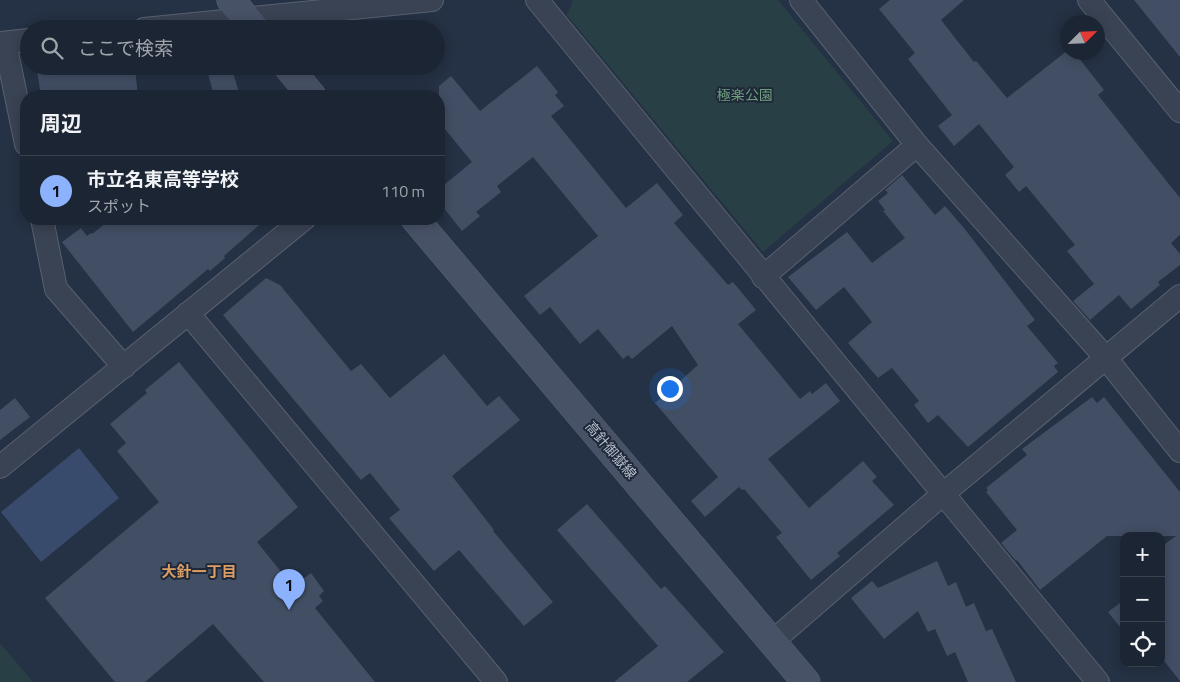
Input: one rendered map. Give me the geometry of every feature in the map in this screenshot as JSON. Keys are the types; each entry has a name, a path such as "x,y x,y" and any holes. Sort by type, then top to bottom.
{"street":[{"path":"214,20 432,0"},
{"path":"537,0 1098,682"},
{"path":"800,0 917,145 1105,357 1180,451"},
{"path":"1089,0 1180,111"},
{"path":"20,41 3,43 20,118"},
{"path":"294,75 307,90"},
{"path":"763,277 917,145"},
{"path":"43,225 56,289 124,367"},
{"path":"0,467 297,225"},
{"name":"高針御嶽線","path":"420,225 806,682"},
{"path":"773,641 942,494 1180,296"},
{"path":"188,314 496,682"}],"green space":[{"name":"極楽公園","path":"573,0 778,0 893,141 763,252 567,15"},
{"path":"0,643 33,682 0,682"}],"water":[{"path":"79,448 119,498 41,562 1,512"}],"building":[{"path":"890,0 964,0 941,20 974,62 976,61 1007,98 1060,56 1060,60 1080,60 1104,90 1098,95 1180,198 1180,235 1171,243 1180,254 1180,265 1158,282 1160,285 1131,309 1119,295 1090,320 1073,301 1094,284 1067,251 1075,245 1026,186 1019,192 1005,175 1014,167 979,124 954,146 938,126 952,115 908,59 915,53 879,9"},
{"path":"1134,0 1180,0 1180,57"},
{"path":"537,66 558,92 555,95 564,106 551,116 626,208 657,183 683,215 674,223 728,285 733,282 756,310 738,324 800,399 810,391 812,394 826,383 840,401 768,459 809,508 863,461 877,477 872,481 894,505 837,553 840,556 811,580 776,537 782,533 744,489 742,490 739,487 705,517 691,501 718,477 655,403 698,365 672,326 632,359 628,355 623,359 598,329 580,344 550,307 540,315 524,296 598,236 533,157 497,186 501,192 476,212 480,216 462,231 445,210 445,184 472,162 445,129 445,90 439,90 439,86 451,76 480,111"},
{"path":"38,75 136,75 137,90 40,90"},
{"path":"208,75 234,75 238,90 212,90"},
{"path":"902,175 935,215 945,206 964,228 1035,320 1027,326 1058,363 1054,366 1058,372 968,447 938,415 928,423 914,405 919,401 892,368 878,378 848,343 872,322 844,287 816,310 788,277 847,232 872,263 905,238 883,211 885,210 878,201 888,193 885,190"},
{"path":"103,225 259,225 210,271 208,269 133,332 62,242 81,228 87,236"},
{"path":"266,278 280,285 351,371 361,364 390,398 444,354 487,406 499,396 520,420 452,476 493,531 553,602 524,626 459,550 434,571 389,518 400,510 370,473 361,480 223,315"},
{"path":"179,362 298,507 257,542 291,584 294,582 296,584 311,573 324,591 319,596 323,601 315,608 375,682 264,682 213,624 145,682 115,682 45,598 159,502 117,451 126,443 110,424 147,393 145,390"},
{"path":"1092,397 1097,403 1104,397 1180,492 1180,681 1165,662 1165,544 1176,536 1165,536 1165,532 1120,532 1120,536 1107,536 1040,590 1001,543 1017,530 986,492 988,490 986,488 1027,455 1022,449"},
{"path":"15,398 30,417 0,440 0,410"},
{"path":"587,504 661,589 665,586 724,652 687,682 614,682 658,646 557,530"},
{"path":"937,561 948,586 956,582 966,607 974,603 986,631 992,629 1016,682 968,682 955,652 947,656 935,629 928,632 918,611 884,639 851,598 872,581 878,588"},
{"path":"1120,603 1120,627 1108,612"}],"place":[{"name":"市立名東高等学校","path":"289,610"}],"district":[{"name":"大針一丁目","path":"199,572"}]}
